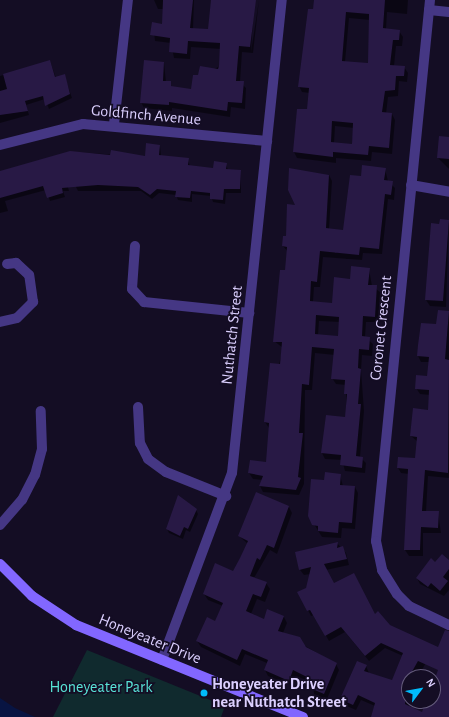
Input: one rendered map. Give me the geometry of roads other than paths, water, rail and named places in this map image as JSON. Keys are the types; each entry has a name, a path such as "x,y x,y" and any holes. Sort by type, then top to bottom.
{"street":[{"path":"114,124 128,0"},
{"name":"Nuthatch Street","path":"162,660 226,496 232,474 282,0"},
{"path":"430,5 449,12"},
{"name":"Coronet Crescent","path":"430,5 376,541 382,570 397,594 415,609 449,624"},
{"name":"Goldfinch Avenue","path":"0,145 66,127 114,124 267,141"},
{"path":"411,185 449,192"},
{"path":"135,246 132,289 144,302 249,313"},
{"path":"0,322 17,318 33,302 29,275 16,263 7,264"},
{"path":"138,407 140,443 148,459 166,472 226,496"},
{"path":"0,525 22,500 35,475 42,449 41,411"},
{"name":"Honeyeater Drive","path":"0,564 32,596 66,620 303,717"}],"place":[{"name":"Honeyeater Drive near Nuthatch Street","path":"204,693"}],"park label":[{"name":"Honeyeater Park","path":"101,687"}]}
